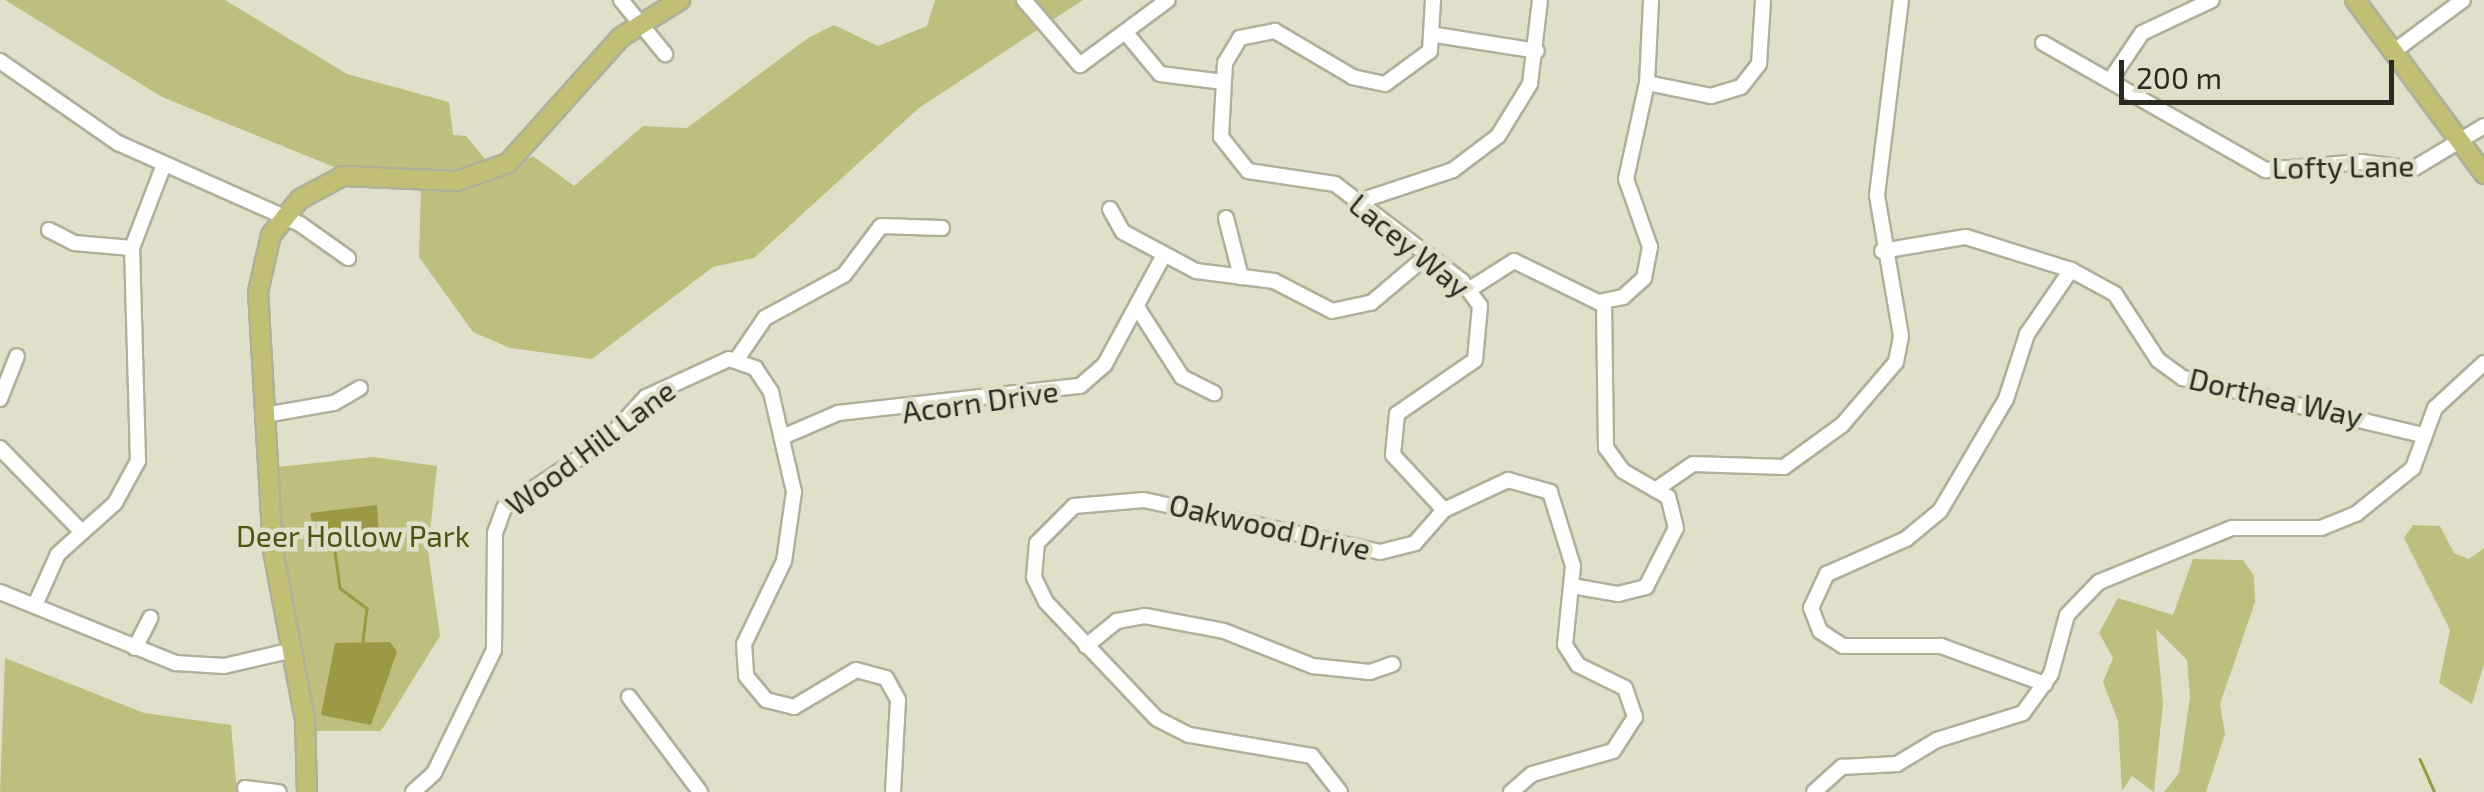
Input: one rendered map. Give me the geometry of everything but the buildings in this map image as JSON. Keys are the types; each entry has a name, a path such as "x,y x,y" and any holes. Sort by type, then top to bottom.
{"main road":[{"path":"307,792 305,720 288,651 265,415 258,279 283,216 342,176 446,182 508,164 640,21 680,0"},
{"path":"2355,0 2484,174"}],"street":[{"path":"621,0 665,54"},
{"path":"1024,0 1076,64 1126,33 1168,0"},
{"path":"1433,0 1436,35 1537,51"},
{"path":"1357,202 1481,152 1522,104 1537,51 1540,0"},
{"path":"1470,289 1520,261 1604,302 1634,290 1650,260 1626,186 1646,83 1651,0"},
{"path":"1646,83 1711,96 1741,87 1758,64 1763,0"},
{"path":"1658,488 1693,464 1784,467 1860,406 1901,344 1879,226 1901,0"},
{"path":"2110,79 2142,33 2188,4 2212,0"},
{"path":"2393,52 2462,0"},
{"name":"Lacey Way","path":"1436,35 1416,70 1377,84 1281,33 1253,32 1230,49 1223,82 1222,137 1238,165 1314,175 1357,202 1423,259 1470,289 1484,322 1479,353 1459,377 1402,408 1390,436 1400,466 1444,510"},
{"path":"1126,33 1160,74 1223,82"},
{"name":"Lofty Lane","path":"2043,43 2266,170 2361,162 2413,169 2484,126"},
{"path":"0,61 164,164 283,216 348,258"},
{"path":"35,605 58,554 121,495 141,445 132,248 164,164"},
{"path":"1110,209 1124,232 1164,255 1350,312 1423,259"},
{"path":"1226,218 1241,277"},
{"path":"893,792 898,700 886,678 856,670 810,702 786,706 760,695 744,668 746,637 791,533 787,434 764,379 737,359 765,318 844,275 881,226 942,228"},
{"path":"49,230 74,243 132,248"},
{"name":"Dorthea Way","path":"1882,251 1966,237 2071,270 2115,294 2158,360 2183,378 2422,434"},
{"name":"Acorn Drive","path":"787,434 838,413 1080,386 1105,364 1164,255"},
{"path":"2046,684 1941,646 1842,646 1820,631 1812,600 1827,574 1906,539 1940,511 2011,389 2027,334 2071,270"},
{"path":"1572,586 1624,594 1656,578 1676,521 1658,488 1622,471 1606,448 1604,302"},
{"path":"1137,307 1182,377 1214,393"},
{"path":"0,399 17,356"},
{"name":"Wood Hill Lane","path":"413,792 434,773 494,650 495,533 504,508 608,439 651,394 713,361 737,359"},
{"path":"1814,792 1842,767 1897,764 1936,740 2010,721 2046,684 2064,621 2092,587 2232,528 2344,521 2413,468 2422,434 2448,390 2484,363"},
{"path":"265,415 334,403 360,388"},
{"path":"0,448 81,530"},
{"path":"1444,510 1508,480 1540,484 1566,529 1572,586 1566,650 1624,688 1632,730 1609,754 1532,774 1510,792"},
{"name":"Oakwood Drive","path":"1340,792 1312,756 1164,724 1046,602 1034,569 1043,531 1080,504 1161,502 1380,552 1416,543 1444,510"},
{"path":"0,592 135,648 200,666 288,651"},
{"path":"1086,646 1116,621 1145,616 1224,631 1304,664 1370,672 1393,664"},
{"path":"135,648 150,618"},
{"path":"629,697 700,792"},
{"path":"244,788 279,792"}],"green space":[{"path":"5,0 225,0 347,74 449,102 453,135 466,136 489,164 441,174 339,169 162,97"},
{"path":"935,0 1083,0 919,108 754,258 713,267 592,359 510,348 473,332 419,257 421,189 481,184 533,156 574,186 643,126 687,128 808,38 834,25 878,46 927,26"},
{"name":"Deer Hollow Park","path":"373,457 437,466 428,551 440,636 381,731 314,731 277,539 277,467"},
{"path":"2413,525 2440,526 2454,553 2469,559 2484,548 2484,664 2472,704 2439,683 2450,630 2404,538"},
{"path":"2193,559 2243,560 2254,576 2255,602 2220,704 2225,734 2206,792 2164,792 2179,773 2190,697 2187,660 2156,629 2163,703 2154,792 2132,776 2122,791 2118,721 2103,682 2113,658 2099,633 2118,598 2173,615"},
{"path":"5,658 144,713 231,725 237,792 0,792"}],"shaded area":[{"path":"377,505 379,537 317,546 310,513"},
{"path":"390,642 397,652 371,725 321,715 335,643"}],"waterway":[{"path":"334,543 340,588 367,608 363,643"},
{"path":"2420,759 2435,792"}]}
